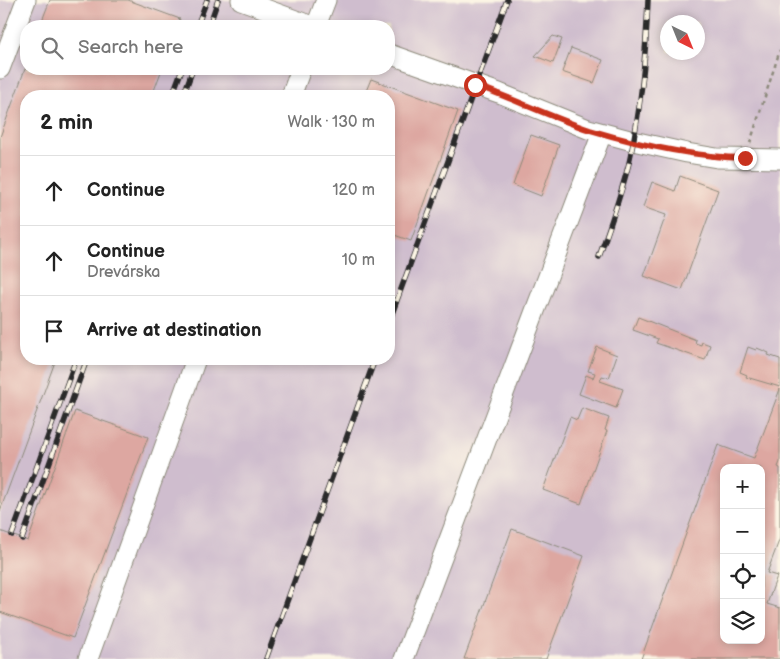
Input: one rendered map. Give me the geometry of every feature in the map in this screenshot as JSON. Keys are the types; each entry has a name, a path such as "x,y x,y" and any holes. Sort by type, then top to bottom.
{"street":[{"path":"0,69 26,0"},
{"path":"241,0 296,20"},
{"path":"318,20 326,0"},
{"path":"395,56 499,93 602,133 687,154 717,158 780,159"},
{"path":"293,90 299,75"},
{"path":"404,659 602,133"},
{"path":"88,659 194,365"}],"path":[{"path":"745,158 780,50"}],"shaded area":[{"path":"0,0 780,0 780,659 0,659"}],"building":[{"path":"50,0 128,0 180,19 180,20 42,20"},
{"path":"553,36 562,39 553,63 535,56"},
{"path":"571,48 603,60 594,83 562,72"},
{"path":"23,75 160,75 154,90 20,90 20,365 54,365 0,511 0,137"},
{"path":"371,79 458,111 411,241 395,235 395,90 366,90"},
{"path":"531,135 559,145 541,196 513,185"},
{"path":"680,176 718,190 682,290 644,276 666,215 643,207 652,182 675,191"},
{"path":"638,317 696,340 695,343 701,345 702,342 710,345 705,360 656,343 658,339 633,330"},
{"path":"597,347 617,355 609,378 602,376 600,381 623,389 616,408 579,394 586,375 593,378 595,373 588,371"},
{"path":"748,347 756,350 757,348 769,353 768,355 780,359 780,387 746,377 747,375 740,372"},
{"path":"780,389 780,462 778,467 780,468 780,538 767,573 777,576 767,604 780,608 780,659 641,659 718,445 754,458"},
{"path":"582,408 609,418 605,430 607,431 581,504 543,490 570,417 577,420"},
{"path":"75,411 148,437 73,638 0,612 0,531 28,541"},
{"path":"512,529 584,556 546,659 464,659"}],"railway":[{"path":"199,20 207,0"},
{"path":"211,20 218,0"},
{"path":"395,306 507,0"},
{"path":"599,257 629,163 637,123 646,41 648,0"},
{"path":"174,90 180,75"},
{"path":"185,90 191,75"},
{"path":"12,535 74,365"},
{"path":"22,539 85,365"},
{"path":"266,659 373,365"}],"route":[{"path":"475,85 588,129 633,142 687,154 717,158 745,158"}]}
